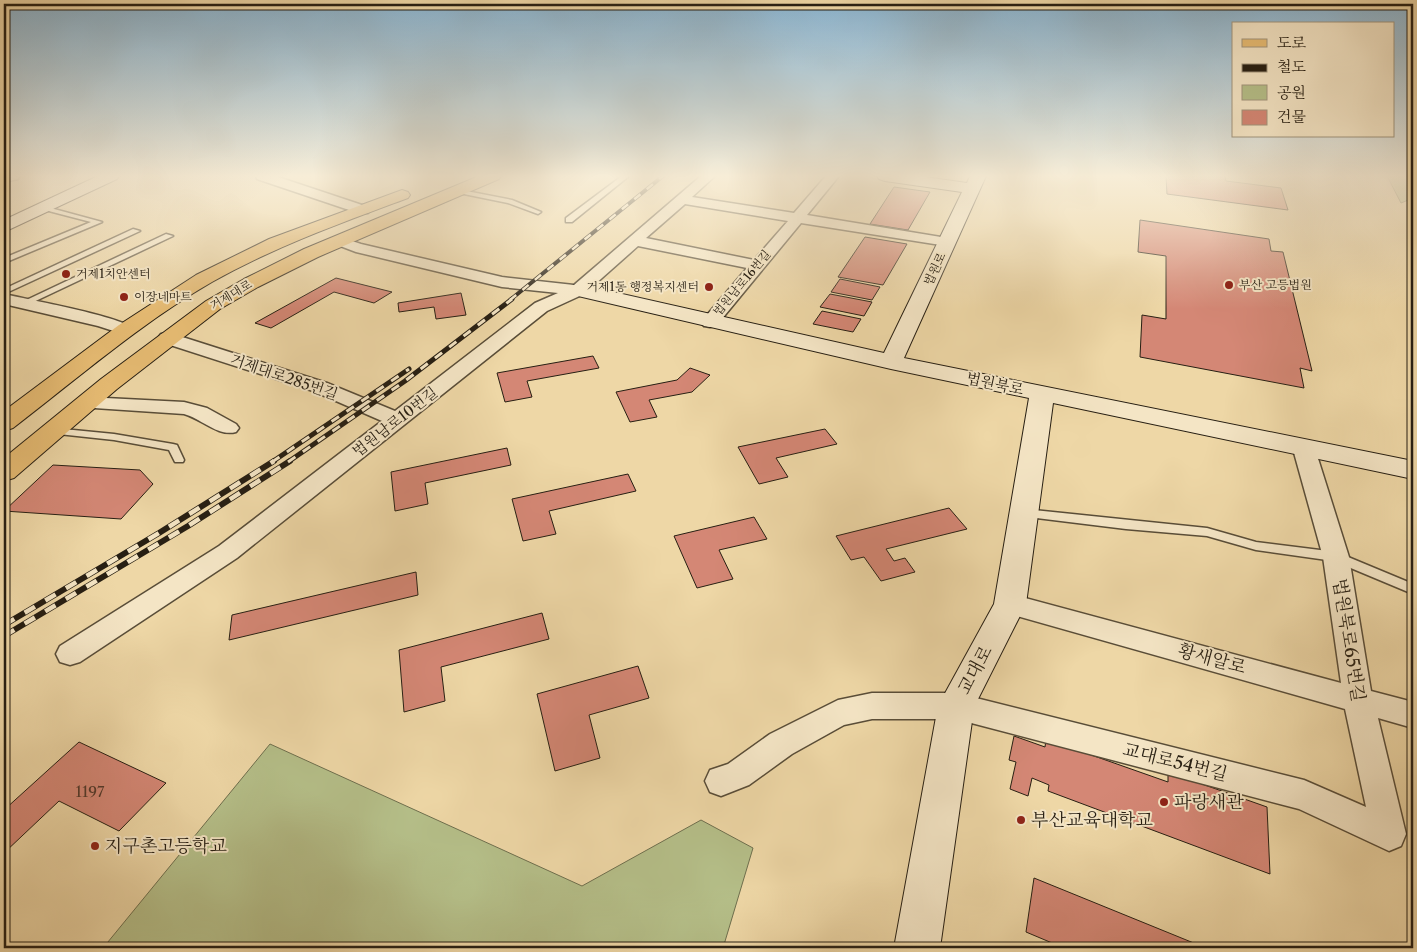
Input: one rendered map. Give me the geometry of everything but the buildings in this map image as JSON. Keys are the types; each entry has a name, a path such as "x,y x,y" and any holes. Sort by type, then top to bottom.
{"main road":[{"path":"4,227 17,220"},
{"name":"거제대로","path":"4,423 126,330 177,295 228,266 337,220"},
{"name":"거제대로","path":"4,472 109,384 213,306 251,282 381,220"},
{"name":"법원로","path":"891,362 957,220"},
{"name":"법원북로","path":"578,290 710,322 891,362 1304,449 1413,470"},
{"path":"109,384 105,373 113,361 153,329 161,319 149,314"},
{"name":"교대로","path":"917,948 956,706 1010,604 1042,394"}],"street":[{"name":"법원남로10번길","path":"70,654 228,552 541,307 578,290 659,220"},
{"name":"법원남로16번길","path":"710,322 796,220"},
{"path":"806,220 947,242"},
{"path":"340,241 356,247 502,282 578,290"},
{"path":"636,241 758,265"},
{"path":"4,299 103,322 126,330"},
{"name":"거제대로285번길","path":"168,338 320,387 398,420"},
{"path":"86,403 184,408 200,412 229,428"},
{"name":"법원북로65번길","path":"1304,449 1336,558 1358,699 1389,834"},
{"name":"황새알로","path":"1010,604 1413,714"},
{"name":"교대로54번길","path":"721,781 738,776 781,744 838,713 872,706 956,706 1304,795 1389,834"}],"lane":[{"path":"4,261 98,222 92,220"},
{"path":"4,292 136,232"},
{"path":"22,304 169,236"},
{"path":"53,431 114,437 173,447 179,460"},
{"path":"1024,513 1207,532 1256,546 1336,558 1413,589"}],"green space":[{"path":"270,744 582,886 701,820 753,848 723,948 103,948"}],"railway":[{"path":"510,300 608,220"},
{"path":"288,462 405,381 512,299"},
{"path":"272,462 409,369"},
{"path":"4,625 159,533 274,461"},
{"path":"4,636 188,526 290,461"}],"place":[{"name":"거제1치안센터","path":"66,274"},
{"name":"부산 고등법원","path":"1229,285"},
{"name":"거제1동 행정복지센터","path":"709,287"},
{"name":"이장네마트","path":"124,297"},
{"name":"파랑새관","path":"1164,802"},
{"name":"부산교육대학교","path":"1021,820"},
{"name":"지구촌고등학교","path":"95,846"}]}
